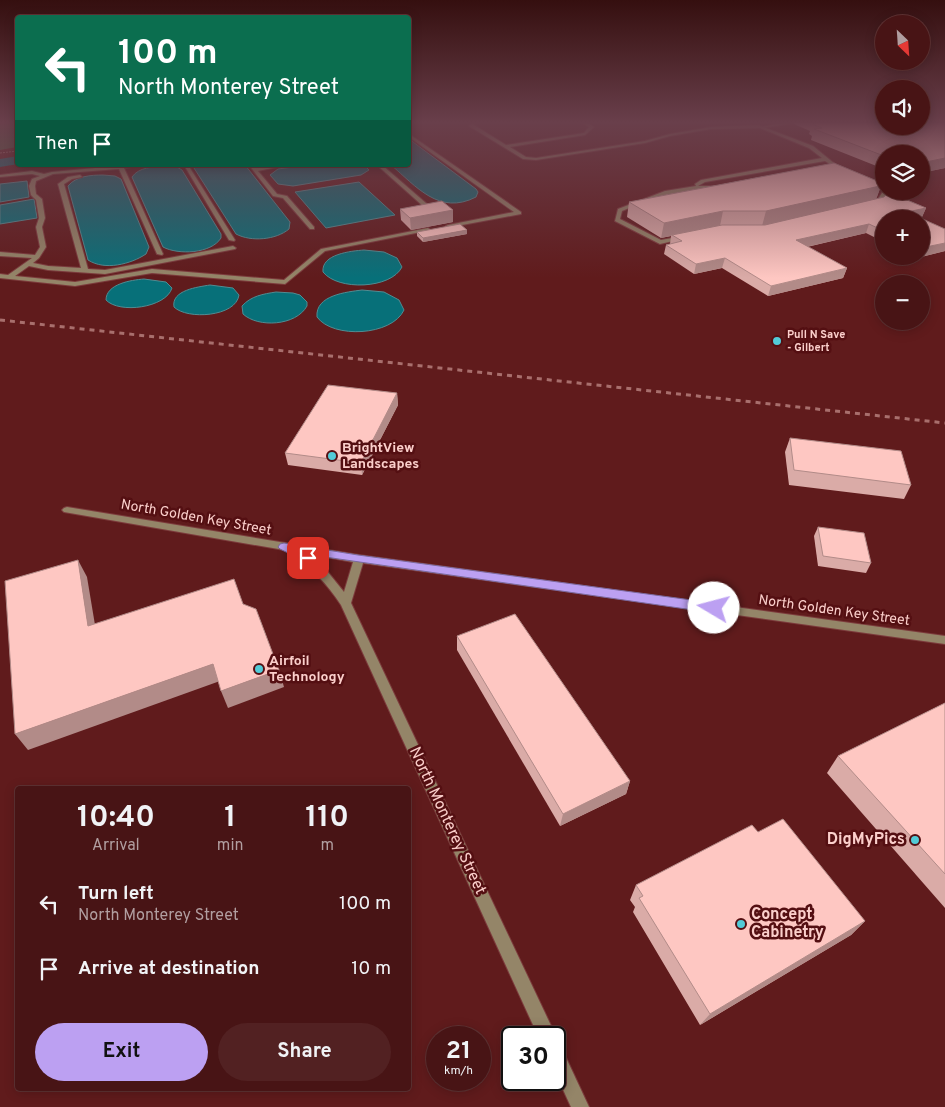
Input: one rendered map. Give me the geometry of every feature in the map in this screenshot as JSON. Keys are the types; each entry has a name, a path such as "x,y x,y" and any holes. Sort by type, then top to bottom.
{"street":[{"path":"41,175 45,176"},
{"path":"9,277 37,257 43,247 39,227 42,218 39,199 34,195 32,186 34,180 48,175"},
{"path":"85,270 61,184 70,178 88,175"},
{"path":"122,175 160,254"},
{"path":"192,175 232,240"},
{"path":"258,175 275,195 285,196 312,228"},
{"path":"390,175 425,205"},
{"path":"441,228 519,213 465,175"},
{"path":"693,187 703,181 738,175"},
{"path":"686,237 660,242 617,220 620,210 657,194 693,187 725,188"},
{"path":"868,205 878,203 880,200"},
{"path":"0,276 75,284 152,271 285,282 323,250 431,230"},
{"path":"28,264 105,272 233,248"},
{"path":"0,254 37,257"},
{"name":"North Golden Key Street","path":"67,510 358,559 945,640"},
{"name":"North Monterey Street","path":"284,547 308,558 323,572 346,603 542,1026"},
{"path":"346,603 358,559"},
{"path":"566,1077 580,1107"}],"water":[{"path":"103,175 115,176 121,179 149,247 146,254 140,258 110,266 88,260 68,186 79,178"},
{"path":"134,175 185,175 221,234 221,238 210,247 194,252 169,250 163,247 132,177"},
{"path":"198,175 253,175 290,222 289,229 284,233 270,238 256,239 236,234"},
{"path":"270,175 362,175 293,186 278,184"},
{"path":"402,175 457,175 478,192 476,197 463,202 451,203 439,201 429,196"},
{"path":"27,181 29,197 0,202 0,184"},
{"path":"359,182 395,215 326,228 295,192"},
{"path":"34,199 37,218 0,224 0,205"},
{"path":"364,250 384,252 397,258 402,267 387,280 364,285 340,282 330,278 323,272 327,261 332,257"},
{"path":"144,279 166,282 172,288 168,295 161,300 142,307 121,307 106,300 110,290 120,284"},
{"path":"210,285 233,288 239,295 236,302 221,312 199,315 189,314 174,307 174,301 181,293 193,288"},
{"path":"362,290 384,292 399,300 404,310 397,319 388,325 362,332 336,329 325,324 317,317 321,304 326,299"},
{"path":"276,292 300,295 307,302 307,306 302,313 294,318 277,323 258,321 243,314 242,306 249,300"}],"building":[{"path":"773,175 862,175 875,180 875,187 766,211 723,211 664,223 629,202"},
{"path":"875,199 907,200 926,208 916,210 875,210 875,227 869,224 796,240 847,268 771,286 725,258 696,264 666,245 682,241 672,235 722,225 765,225"},
{"path":"442,201 453,210 410,218 400,209"},
{"path":"930,222 945,229 945,243 930,246"},
{"path":"460,224 467,230 423,238 417,232"},
{"path":"328,385 397,393 361,463 285,453"},
{"path":"790,438 901,451 911,485 794,470"},
{"path":"818,527 864,533 871,563 823,556"},
{"path":"78,560 88,626 234,579 243,604 256,609 279,670 221,691 213,664 15,734 5,581"},
{"path":"515,614 630,781 563,814 457,636"},
{"name":"DigMyPics","path":"945,703 945,874 838,756"},
{"name":"Concept Cabinetry","path":"783,819 865,921 710,1014 639,898 643,896 636,885 752,825 758,832"}],"railway":[{"path":"0,320 945,423"}],"place":[{"name":"Pull N Save - Gilbert","path":"777,341"},
{"name":"BrightView Landscapes","path":"332,456"},
{"name":"Airfoil Technology","path":"259,669"},
{"name":"DigMyPics","path":"915,840"},
{"name":"Concept Cabinetry","path":"741,924"}],"route":[{"path":"308,558 284,547 714,608"}]}
